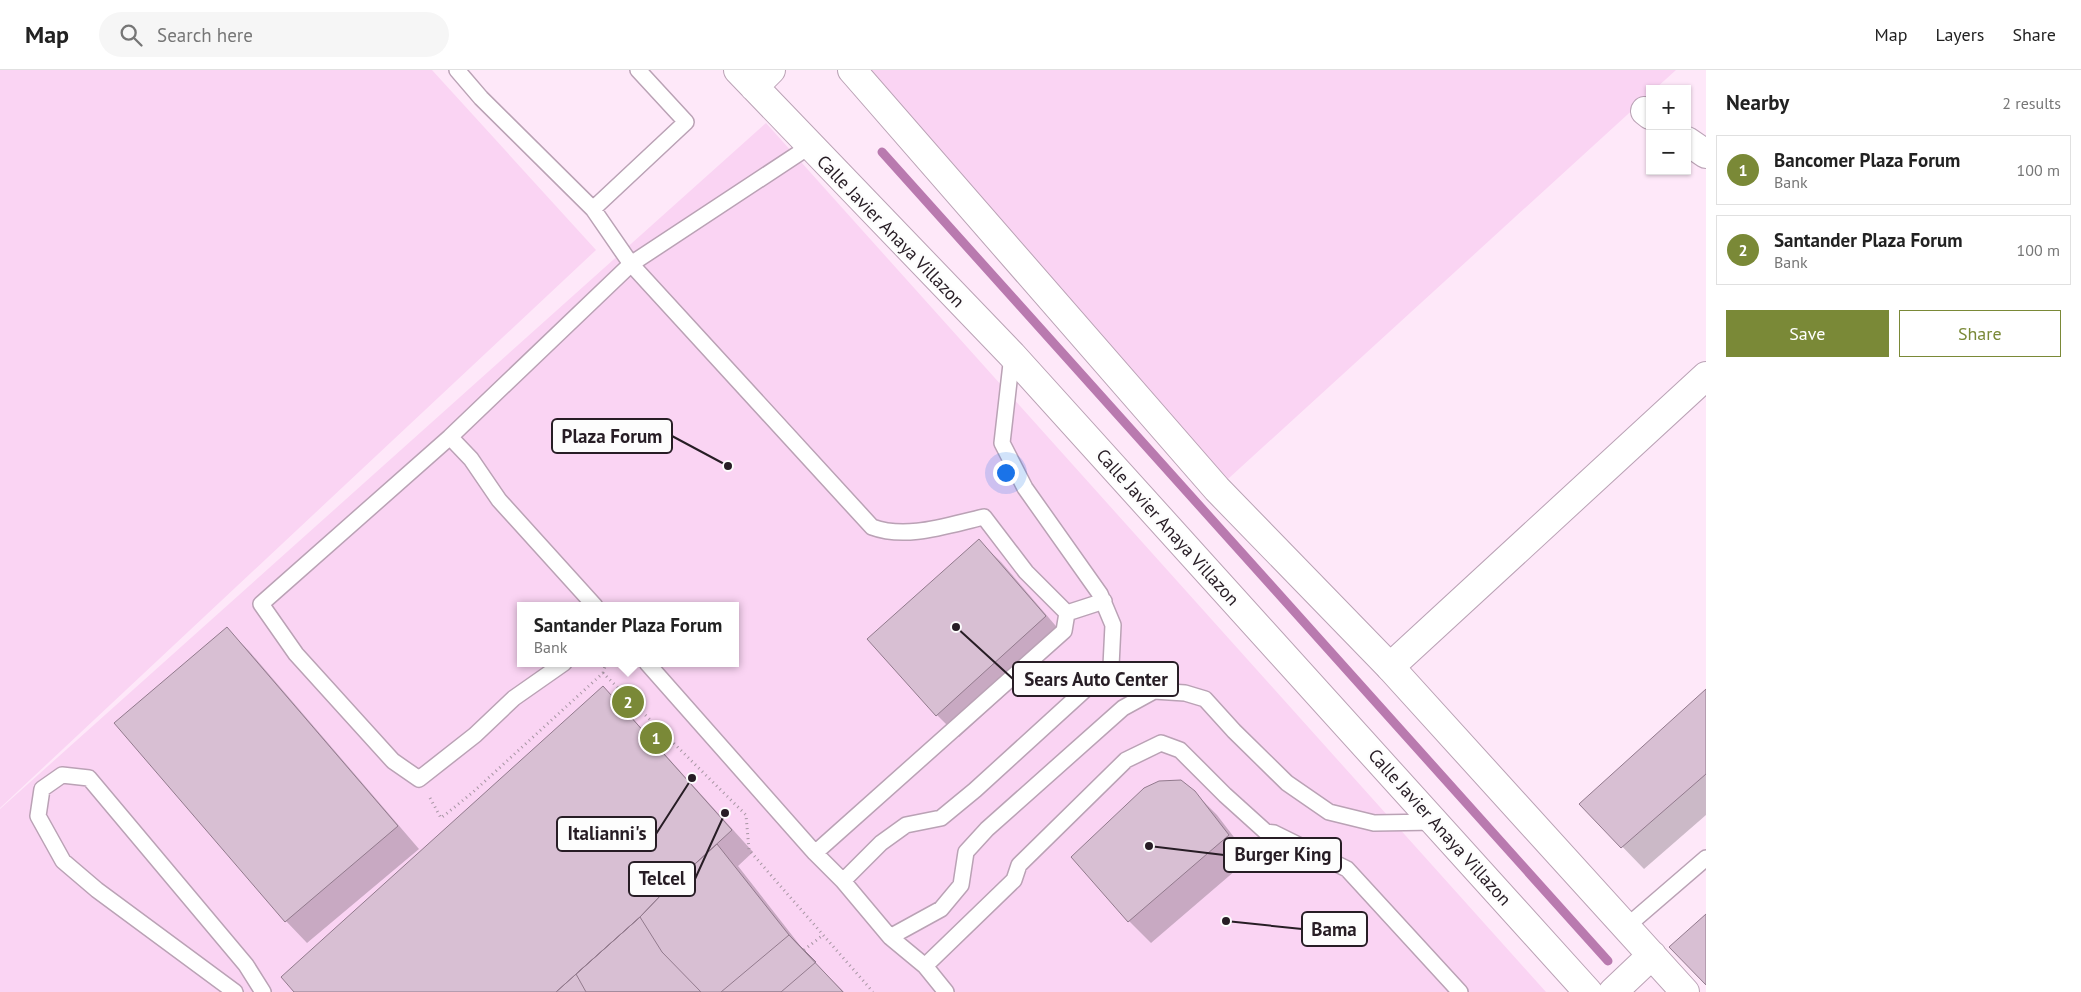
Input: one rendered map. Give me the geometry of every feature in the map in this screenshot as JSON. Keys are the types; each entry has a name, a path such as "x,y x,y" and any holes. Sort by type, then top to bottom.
{"street":[{"path":"852,70 1217,489 1390,667 1685,992"},
{"name":"Calle Javier Anaya Villazon","path":"754,76 810,146 1012,355 1588,992"},
{"path":"1691,144 1706,154"},
{"path":"1390,667 1706,376"},
{"path":"1614,992 1652,956"}],"lane":[{"path":"457,70 481,98 593,209 631,264 872,527 885,532 915,531 984,517 1026,572 1067,613"},
{"path":"593,209 686,122 638,70"},
{"path":"558,667 514,698 475,735 419,779 393,761 296,654 261,604 450,437 631,264 810,146"},
{"path":"843,881 881,843 906,825 941,818 1111,666 1113,625 1104,601 1026,488 1002,443 1012,355"},
{"path":"450,437 471,459 499,500 591,602"},
{"path":"1067,613 1104,601"},
{"path":"815,852 1064,631 1067,613"},
{"path":"651,667 843,881 890,937 925,966 946,992"},
{"path":"890,937 941,909 962,885 966,852 987,829 1123,708 1154,690 1185,693 1205,699 1234,731 1287,783 1329,812 1374,823 1436,822"},
{"path":"925,966 1014,880 1019,865 1126,760 1161,743 1180,750 1225,795 1266,832 1274,833 1347,869 1460,992"},
{"path":"235,992 98,890 63,861 38,816 42,789 62,775 89,778 246,965 263,992"},
{"path":"1626,927 1706,858"}],"path":[{"path":"419,779 441,818 472,793 603,673 605,667"},
{"path":"603,673 746,815 749,850 873,992"},
{"path":"804,950 823,935"}],"shaded area":[{"path":"0,70 432,70 596,250 0,808"},
{"path":"852,70 1676,70 1659,85 1646,85 1646,98 1217,489"},
{"path":"766,123 1546,992 0,992 0,809"}],"building":[{"path":"979,539 1046,616 936,716 867,639"},
{"path":"227,627 398,826 285,922 114,723"},
{"path":"603,686 732,830 662,894 640,917 556,992 294,992 281,977"},
{"path":"1706,689 1706,774 1621,848 1579,804"},
{"path":"1181,780 1195,791 1229,835 1128,922 1071,857 1144,788 1159,781"},
{"path":"717,844 789,935 843,992 556,992 640,917 662,894"},
{"path":"1706,914 1706,985 1669,947"},
{"path":"640,917 662,952 701,992 586,992 576,974"},
{"path":"789,935 816,962 781,992 721,992"}],"waterway":[{"path":"882,152 1608,961"}],"place":[{"name":"Plaza Forum","path":"728,466"},
{"name":"Sears Auto Center","path":"956,627"},
{"name":"Santander Plaza Forum","path":"628,702"},
{"name":"Bancomer Plaza Forum","path":"656,738"},
{"name":"Italianni's","path":"692,778"},
{"name":"Telcel","path":"725,813"},
{"name":"Burger King","path":"1149,846"},
{"name":"Bama","path":"1226,921"}]}
